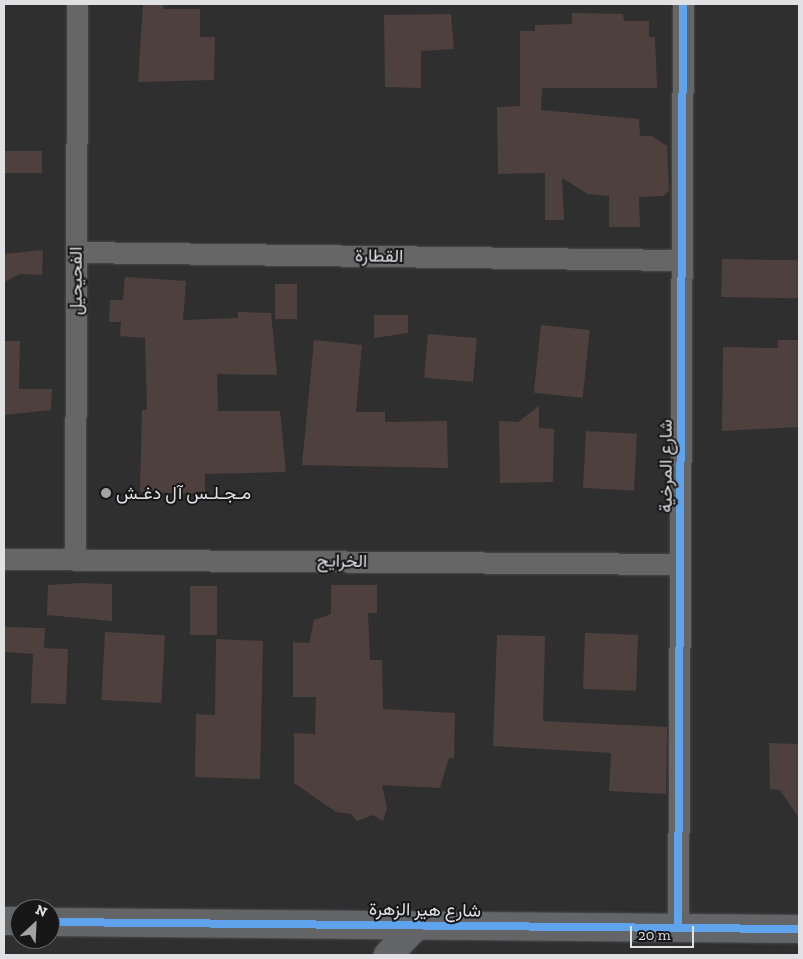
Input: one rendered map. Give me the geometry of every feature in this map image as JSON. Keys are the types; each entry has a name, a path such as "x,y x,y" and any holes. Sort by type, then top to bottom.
{"street":[{"name":"الفحيحيل","path":"75,558 77,4"},
{"name":"شارع المرخية","path":"678,928 683,4"},
{"name":"القطارة","path":"76,252 682,260"},
{"name":"الخرايج","path":"4,558 680,564"},
{"name":"شارع هير الزهرة","path":"60,922 799,929"},
{"path":"366,924 372,955"},
{"path":"388,955 416,926"}],"building":[{"path":"143,4 164,4 163,9 200,9 200,37 215,37 214,80 138,82"},
{"path":"572,13 623,14 624,21 649,21 649,37 655,37 657,88 542,88 541,110 639,119 640,136 652,136 667,146 669,191 663,196 639,197 640,227 609,227 609,196 588,194 562,178 564,220 545,220 545,173 498,174 497,107 520,106 520,31 535,31 535,25 572,24"},
{"path":"451,14 454,49 421,51 421,88 385,87 384,15"},
{"path":"4,151 42,151 42,173 4,173"},
{"path":"43,250 42,275 20,274 4,282 4,254"},
{"path":"722,259 799,260 798,298 721,297"},
{"path":"125,277 186,281 183,320 238,318 238,312 271,313 277,375 217,374 218,411 280,411 286,472 205,474 205,494 140,492 142,410 147,410 145,338 120,336 121,322 109,322 110,300 123,300"},
{"path":"275,284 297,284 297,319 275,319"},
{"path":"374,315 408,315 408,333 374,338"},
{"path":"541,325 590,330 583,398 534,393"},
{"path":"428,334 477,338 473,382 424,378"},
{"path":"314,340 362,345 356,412 385,412 385,422 447,421 448,468 302,465"},
{"path":"778,340 799,340 799,427 722,431 723,347 778,348"},
{"path":"4,341 20,341 19,389 52,389 51,410 4,415"},
{"path":"539,406 539,428 554,429 553,482 500,483 499,421 518,422"},
{"path":"586,431 637,434 634,491 583,488"},
{"path":"112,584 112,621 47,615 48,585"},
{"path":"331,585 377,585 377,613 368,613 370,660 382,660 383,709 455,713 454,758 449,758 440,788 382,785 387,808 383,821 373,815 357,821 351,814 336,812 294,783 294,733 315,734 316,697 293,697 293,642 309,643 314,620 331,614"},
{"path":"190,586 217,586 217,635 190,635"},
{"path":"4,627 45,628 44,648 68,649 66,704 31,703 33,654 4,652"},
{"path":"105,632 165,635 161,703 101,700"},
{"path":"585,633 638,635 636,691 583,689"},
{"path":"497,635 545,636 543,721 667,727 666,794 609,791 611,753 493,746"},
{"path":"216,639 263,641 260,779 195,777 196,714 215,715"},
{"path":"769,743 799,744 799,818 780,790 770,789"}],"cycle path":[{"path":"678,928 683,4"},
{"path":"60,922 799,929"}],"place":[{"name":"مـجـلـس آل دغـش","path":"106,493"}]}
